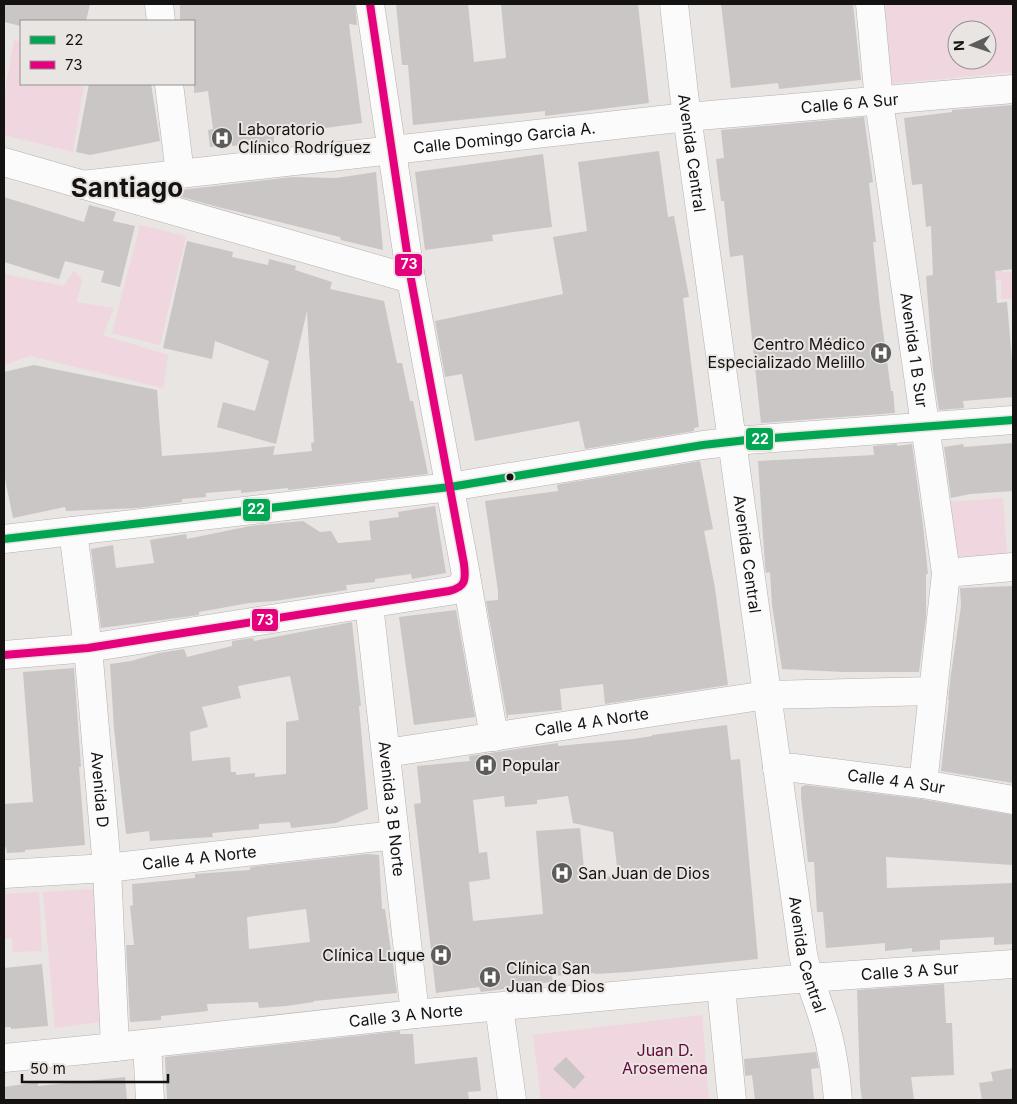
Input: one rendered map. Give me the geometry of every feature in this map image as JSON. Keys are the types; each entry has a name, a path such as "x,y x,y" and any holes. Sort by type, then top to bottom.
{"street":[{"path":"159,4 161,20"},
{"path":"370,4 411,279 494,737"},
{"name":"Avenida Central","path":"674,4 687,117 777,768 812,971 835,1067 838,1100"},
{"name":"Avenida 1 B Sur","path":"870,4 879,100 946,573 923,784"},
{"path":"169,85 180,174"},
{"name":"Calle 6 A Sur","path":"687,117 1013,89"},
{"name":"Calle Domingo Garcia A.","path":"82,185 687,117"},
{"name":"Calle Domingo Garcia A.","path":"4,162 411,279"},
{"path":"4,539 450,487 732,442 1013,420"},
{"name":"Avenida D","path":"74,531 88,648 107,868 115,1047"},
{"path":"946,573 1013,567"},
{"path":"4,656 88,648 459,589 466,578"},
{"name":"Avenida 3 B Norte","path":"369,604 415,1014"},
{"path":"767,695 933,690"},
{"name":"Calle 4 A Norte","path":"386,753 767,695"},
{"name":"Calle 4 A Sur","path":"777,768 923,784 1013,800"},
{"name":"Calle 4 A Norte","path":"4,874 107,868 395,835"},
{"name":"Calle 3 A Sur","path":"812,971 1013,965"},
{"name":"Calle 3 A Norte","path":"4,1058 415,1014 721,987 812,971"},
{"path":"721,987 732,1100"},
{"path":"499,1007 512,1100"},
{"path":"146,1044 150,1100"}],"green space":[{"path":"880,4 1013,4 1013,72 888,84"},
{"path":"14,40 20,42 20,85 84,85 73,152 4,135 4,96"},
{"path":"999,220 1002,272 1013,272 1013,299 1001,299 1001,280 992,280"},
{"path":"140,225 186,236 160,345 112,333"},
{"path":"74,270 82,280 77,302 114,308 103,335 168,355 163,388 30,356 4,365 4,274 64,286"},
{"path":"1003,498 1007,555 954,558 950,502"},
{"path":"96,889 101,1022 55,1028 43,892"},
{"path":"39,892 42,951 13,952 12,938 4,939 4,894"},
{"name":"Juan D. Arosemena","path":"702,1015 709,1100 541,1100 533,1035"}],"building":[{"path":"4,4 90,4 86,20 20,20 20,26 4,22"},
{"path":"180,4 355,4 357,25 349,24 362,123 274,135 274,144 232,146 232,144 210,147 208,130 213,129 208,91 194,93 195,20 180,20"},
{"path":"396,4 468,4 474,62 506,58 501,4 638,4 649,103 545,116 545,111 413,125 408,65 402,65"},
{"path":"721,4 853,4 861,80 779,89 778,83 731,88"},
{"path":"89,85 151,85 160,141 90,155 76,152"},
{"path":"1013,105 1013,269 995,271 997,303 1007,302 1013,373 1013,397 963,401 964,408 939,410 933,371 926,276 933,275 931,226 926,227 922,184 912,185 904,118 952,112 952,110"},
{"path":"864,117 873,182 869,183 876,242 873,242 895,413 761,423 743,255 730,257 724,201 721,201 716,159 724,158 721,130"},
{"path":"659,151 668,217 674,216 689,297 683,298 699,427 694,428 694,431 585,449 579,421 475,441 462,374 445,377 435,321 563,294 553,237 587,231 578,162"},
{"path":"543,154 552,227 492,235 493,241 425,250 415,172"},
{"path":"376,172 383,250 341,240 340,237 163,192 292,177 336,178"},
{"path":"4,197 84,222 89,205 116,212 113,221 135,226 120,287 101,282 104,271 65,261 59,279 4,262"},
{"path":"187,241 233,252 232,257 268,265 269,259 296,266 295,270 332,282 330,289 384,301 397,363 402,363 410,401 413,401 428,474 288,490 288,488 241,493 241,490 206,493 206,497 182,499 182,502 138,508 66,511 65,507 13,518 4,474 4,372 34,365 157,390 162,456 275,446 273,455 312,451 311,443 314,442 307,311 276,444 217,427 223,402 255,411 269,361 215,341 212,359 163,348"},
{"path":"1013,443 1013,491 970,494 951,498 944,447 963,444 964,447"},
{"path":"897,444 897,446 912,444 928,574 926,574 926,617 919,672 844,672 782,669 772,605 770,572 766,573 765,566 758,461 874,455 873,446"},
{"path":"700,461 713,529 704,531 715,588 728,685 605,704 603,684 560,689 562,710 508,715 507,718 486,601 498,600 498,591 485,501 558,491 557,485 561,484"},
{"path":"435,506 446,573 412,579 411,574 375,579 375,582 346,585 347,590 249,603 199,612 199,615 101,628 91,549 113,545 116,568 154,563 150,540 186,534 187,539 250,526 303,521 320,532 331,531 338,543 371,540 369,521 399,517 398,512"},
{"path":"1013,586 1013,783 941,771 951,674 961,606 960,588"},
{"path":"456,610 475,717 414,725 399,617"},
{"path":"352,622 361,706 359,706 368,809 336,823 291,828 290,822 259,824 259,829 212,833 213,837 150,841 149,831 126,834 114,729 110,664 184,649 187,657 232,646 232,641 253,638 254,641","holes":["290,676 299,720 286,722 286,774 255,777 255,773 236,775 236,772 231,772 230,757 192,761 190,732 208,727 202,707 241,698 238,686"]},
{"path":"74,668 85,845 7,853 6,847 4,848 4,804 33,802 23,672"},
{"path":"727,725 731,760 740,759 758,959 629,972 552,976 553,982 504,987 504,989 481,992 479,987 436,993 414,804 421,803 417,766 470,761 469,756 558,743 558,746 633,739","holes":["504,796 505,807 537,804 537,800 568,796 573,823 613,832 618,876 585,878 580,828 536,831 543,914 473,921 469,882 490,879 487,852 479,853 473,800"]},
{"path":"805,785 921,799 1013,815 1013,865 886,857 887,888 1013,883 1013,944 994,945 994,937 940,940 940,950 912,952 912,948 885,951 885,943 826,948 823,912 817,912 814,862 808,862 801,797 801,787"},
{"path":"367,854 379,855 382,909 385,909 397,993 259,1008 258,1002 207,1004 208,1011 161,1016 161,1020 130,1022 126,945 134,945 130,906 133,905 132,884 195,878 195,874 250,870 250,867","holes":["306,909 310,942 249,949 247,917"]},
{"path":"42,964 48,1026 11,1029 11,1027 4,1027 4,968"},
{"path":"944,984 946,1023 952,1023 954,1075 911,1077 914,1100 862,1100 857,990"},
{"path":"400,1031 400,1034 413,1034 415,1064 477,1057 481,1091 468,1092 469,1100 167,1100 165,1057"},
{"path":"816,1052 819,1068 811,1069 814,1100 755,1100 752,1075 745,1076 744,1059"},
{"path":"566,1057 585,1077 574,1089 553,1069"},
{"path":"1013,1068 1013,1100 982,1100 979,1083 993,1081 991,1072"},
{"path":"125,1077 127,1100 4,1100 4,1087 38,1082 38,1086"}],"transit line":[{"name":"73","path":"4,655 88,648 449,591 459,587 464,582 464,564 411,279 370,4"},
{"name":"22","path":"4,539 450,487 703,445 1013,420"}],"place":[{"name":"Laboratorio Clínico Rodríguez","path":"222,138"},
{"name":"Centro Médico Especializado Melillo","path":"881,353"},
{"name":"Popular","path":"486,765"},
{"name":"San Juan de Dios","path":"562,873"},
{"name":"Clínica Luque","path":"441,955"},
{"name":"Clínica San Juan de Dios","path":"490,977"}],"district":[{"name":"Santiago","path":"127,188"}]}
